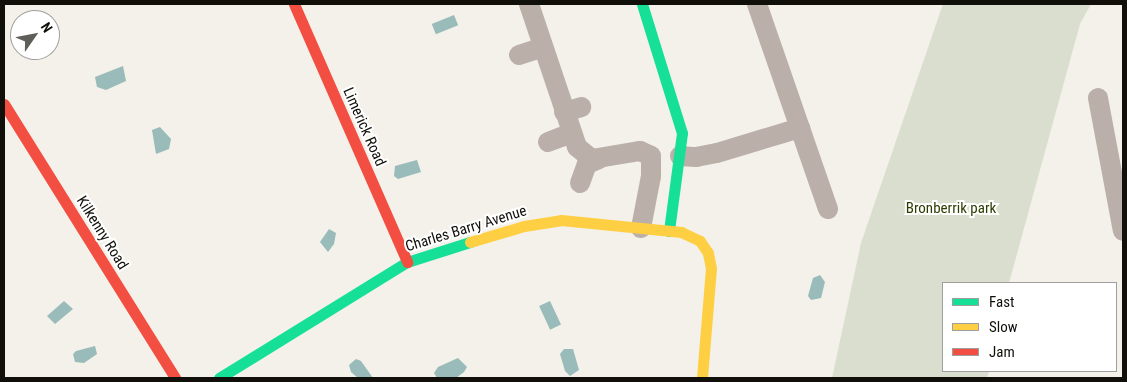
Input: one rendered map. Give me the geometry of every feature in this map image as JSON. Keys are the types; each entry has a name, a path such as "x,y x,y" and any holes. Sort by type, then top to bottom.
{"street":[{"name":"Limerick Road","path":"294,4 407,262"},
{"path":"529,4 544,22 543,46 573,110 571,133 583,153 599,159"},
{"path":"642,4 682,133 668,151 652,163 642,228"},
{"path":"757,4 828,209"},
{"path":"519,55 543,46"},
{"path":"1098,98 1123,231"},
{"name":"Kilkenny Road","path":"4,104 175,378"},
{"path":"580,182 587,164 599,159 668,151 696,157 717,153 800,128"},
{"path":"548,142 571,133"},
{"path":"668,151 669,231"},
{"name":"Charles Barry Avenue","path":"219,378 407,262 540,221 561,220 669,231 695,237 705,247 710,260 702,378"}],"green space":[{"name":"Bronberrik park","path":"943,4 1091,4 1080,24 1009,282 942,282 942,372 989,372 987,378 832,378 861,243"}],"water":[{"path":"454,15 458,25 436,34 432,24"},
{"path":"123,66 126,81 106,90 97,87 95,77"},
{"path":"160,127 171,139 169,149 156,154 152,130"},
{"path":"417,160 421,172 398,179 394,176 395,166"},
{"path":"329,229 336,233 334,244 328,252 320,242"},
{"path":"820,275 825,282 821,298 811,300 808,296 813,278"},
{"path":"64,301 73,309 55,324 47,316"},
{"path":"550,301 561,325 550,330 539,306"},
{"path":"95,346 97,354 84,363 75,362 73,354 76,351"},
{"path":"564,349 573,349 579,370 570,376 565,371 560,354"},
{"path":"458,358 467,367 464,372 456,378 437,378 434,373 438,367"},
{"path":"356,359 361,361 373,378 358,378 351,372 349,365"}],"traffic: fast":[{"path":"642,4 682,133 669,231"},
{"path":"219,378 407,262 470,242"}],"traffic: slow":[{"path":"470,242 524,226 561,220 681,232 700,241 708,253 711,268 702,378"}],"traffic: jam":[{"path":"294,4 407,262"},
{"path":"4,104 175,378"}]}
